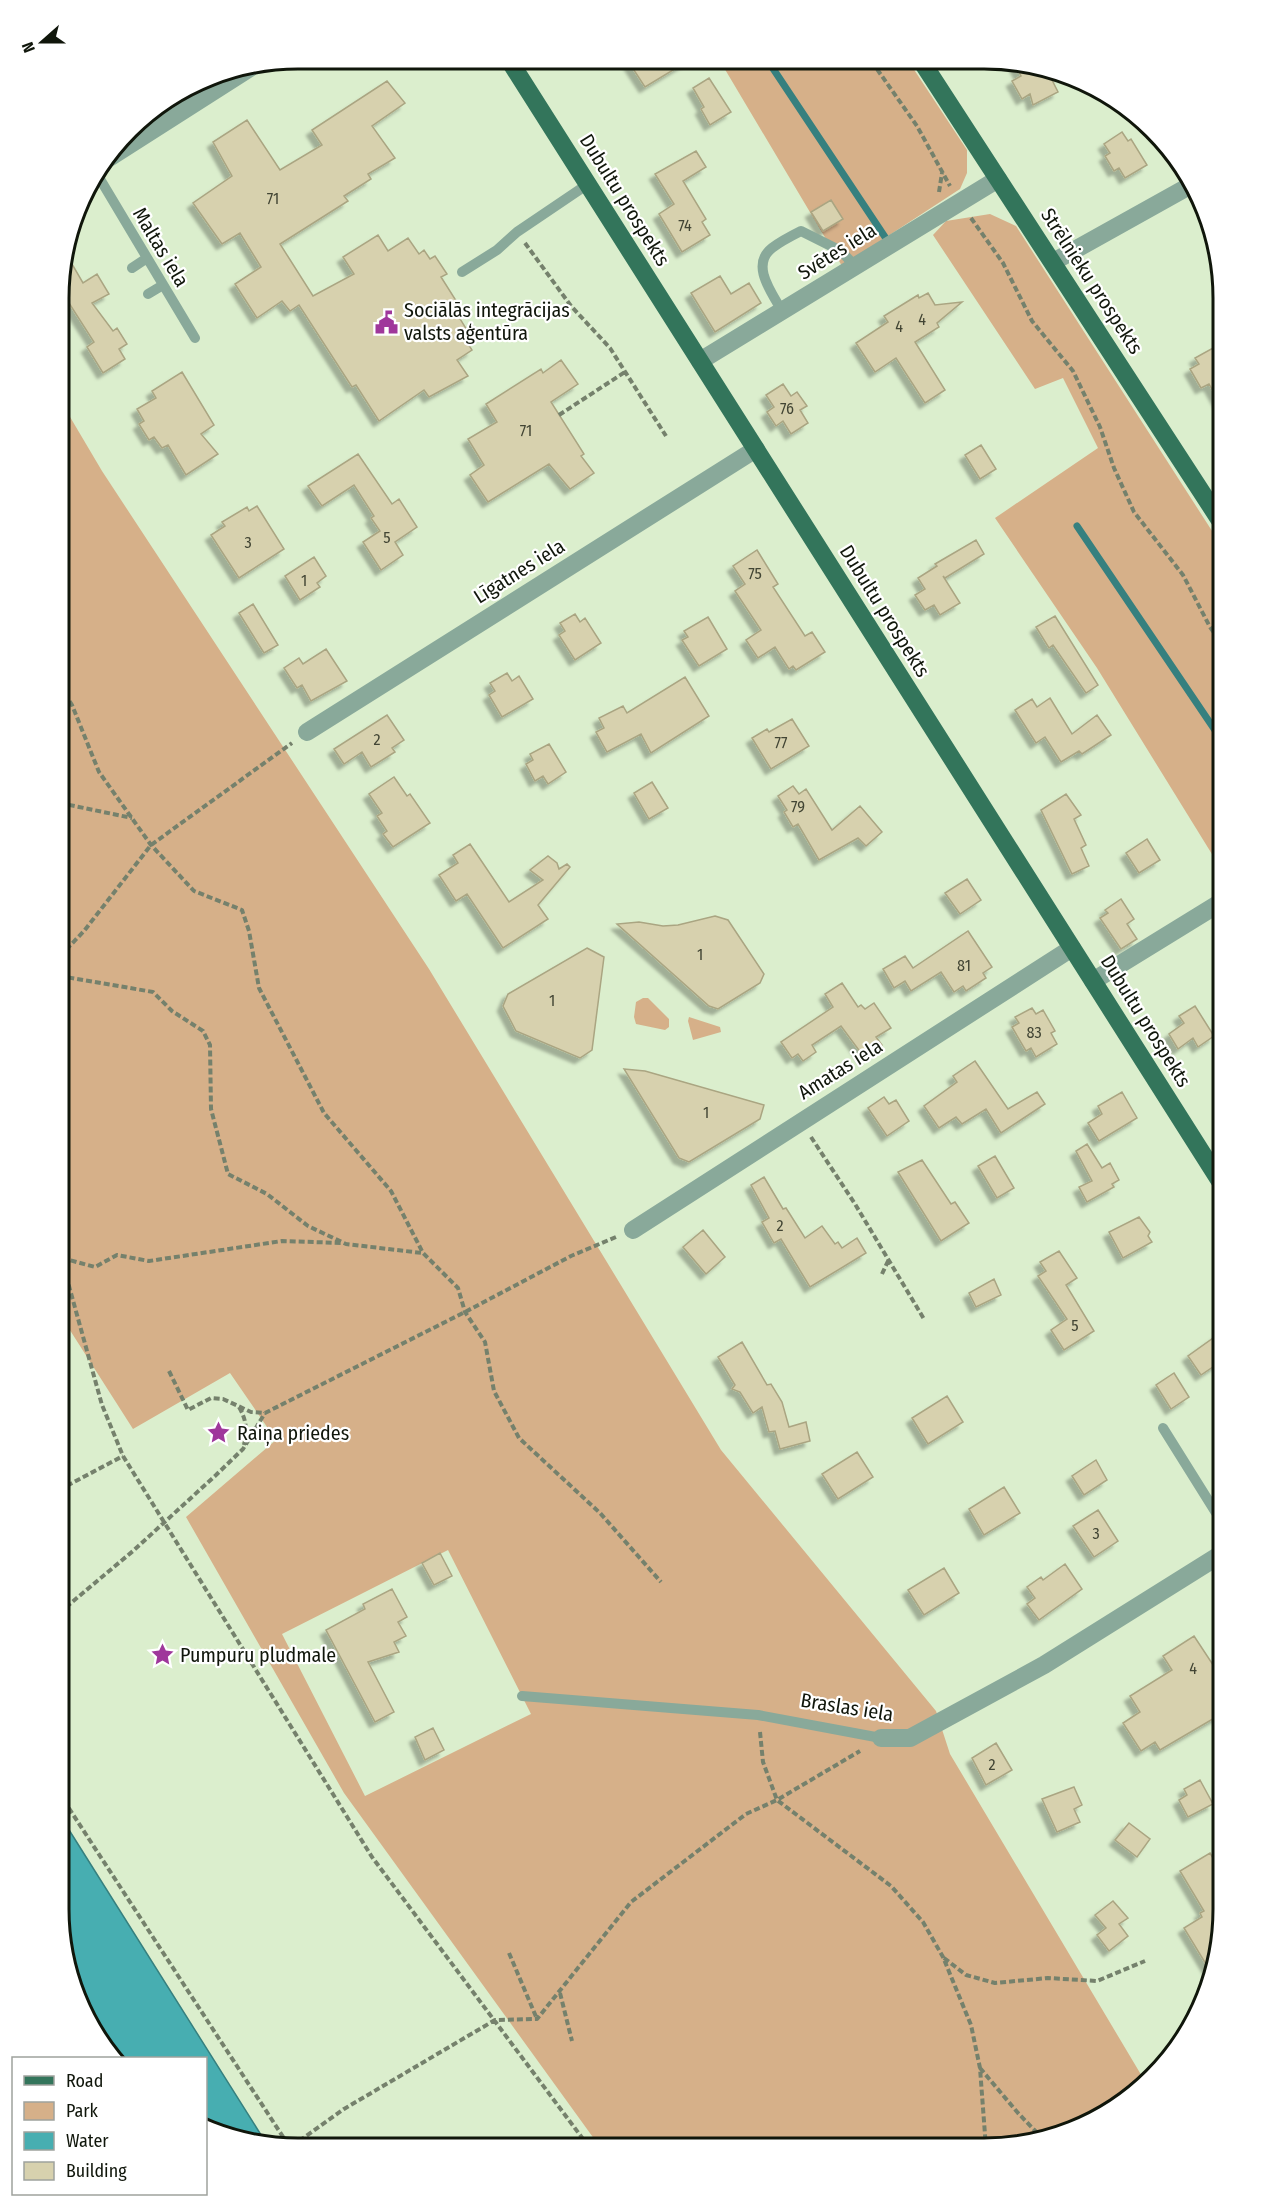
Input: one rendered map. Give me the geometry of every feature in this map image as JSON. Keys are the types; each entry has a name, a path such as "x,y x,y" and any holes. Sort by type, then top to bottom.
{"main road":[{"name":"Dubultu prospekts","path":"516,69 1213,1170"},
{"name":"Strēlnieku prospekts","path":"927,69 1213,510"}],"street":[{"path":"126,147 234,78"},
{"name":"Svētes iela","path":"700,361 998,179"},
{"path":"1053,262 1185,189"},
{"name":"Līgatnes iela","path":"307,732 756,449"},
{"path":"1093,981 1213,907"},
{"name":"Amatas iela","path":"633,1230 1072,948"},
{"name":"Braslas iela","path":"881,1738 910,1738 1044,1665 1213,1559"}],"lane":[{"name":"Maltas iela","path":"101,181 195,338"},
{"path":"462,272 497,250 517,232 588,184"},
{"path":"782,311 763,278 763,265 770,249 801,231 841,251 855,266"},
{"path":"132,268 147,258"},
{"path":"148,294 163,285"},
{"path":"1163,1428 1213,1508"},
{"name":"Braslas iela","path":"522,1696 758,1715 881,1738"}],"path":[{"path":"877,69 917,126 959,202 1003,263 1032,321 1073,371 1100,427 1114,468 1134,512 1183,575 1213,631"},
{"path":"517,232 571,306 610,348 666,436"},
{"path":"559,415 625,372"},
{"path":"69,700 99,772 151,845 194,891 242,910 249,931 259,988 324,1113 391,1191 423,1253 458,1288 465,1312 485,1342 494,1391 519,1438 600,1513 661,1582"},
{"path":"69,947 84,931 151,845 307,732"},
{"path":"69,805 132,818"},
{"path":"69,978 153,992 172,1011 203,1031 210,1045 211,1109 228,1174 267,1194 308,1226 346,1244"},
{"path":"801,1121 924,1319"},
{"path":"169,1371 188,1410 211,1398 223,1399 251,1412 265,1413 572,1256 633,1230"},
{"path":"69,1260 95,1267 117,1255 149,1260 282,1242 346,1244 423,1253"},
{"path":"882,1274 889,1261"},
{"path":"69,1287 102,1405 123,1456 372,1857 582,2138"},
{"path":"238,1406 245,1418 248,1430 243,1449"},
{"path":"69,1604 164,1522 243,1449 265,1413"},
{"path":"69,1485 123,1456"},
{"path":"758,1715 763,1762 777,1800 891,1886 923,1922 943,1957 971,2025 980,2068 985,2138"},
{"path":"302,2138 344,2109 495,2020 537,2019 631,1902 746,1814 777,1800 881,1738"},
{"path":"69,1808 286,2138"},
{"path":"510,1953 537,2019"},
{"path":"943,1957 966,1975 995,1983 1048,1978 1097,1981 1145,1961"},
{"path":"560,1992 572,2041"},
{"path":"980,2068 1036,2132"}],"green space":[{"path":"725,69 914,69 967,150 967,173 960,189 842,266"},
{"path":"990,214 1016,226 1213,532 1213,856 1097,668 995,518 1098,448 1063,378 1035,389 933,235 946,221"},
{"path":"69,415 102,471 429,969 721,1450 936,1711 950,1754 1141,2075 1099,2107 1072,2121 1029,2134 999,2138 593,2138 344,1793 186,1517 276,1440 230,1373 133,1429 69,1329","holes":["448,1550 531,1714 365,1796 282,1634"]},
{"path":"648,998 669,1019 669,1027 665,1030 636,1024 634,1017 636,1002"},
{"path":"689,1017 720,1027 721,1032 693,1040"}],"water":[{"path":"69,1830 261,2135 207,2119 207,2057 124,2057 100,2024 86,1997 73,1954 69,1924"}],"building":[{"path":"633,69 675,69 645,87"},
{"path":"1019,72 1053,80 1058,92 1033,105 1030,94 1022,99 1012,81 1021,76"},
{"path":"709,78 731,112 710,125 701,109 704,107 693,88"},
{"path":"387,81 405,103 372,126 395,158 368,174 371,179 344,196 348,201 280,244 313,296 354,274 343,257 378,235 388,251 408,238 419,254 424,250 430,259 435,256 447,274 441,277 462,310 457,314 467,330 462,334 472,350 457,360 468,376 429,397 424,390 379,421 356,385 352,387 299,305 290,311 282,301 257,318 235,284 261,267 240,233 222,244 193,203 232,176 213,142 247,120 280,170 322,145 312,130"},
{"path":"1122,132 1128,141 1131,139 1147,165 1125,178 1119,168 1114,171 1105,156 1110,153 1104,144"},
{"path":"696,151 706,167 683,181 706,219 702,222 710,235 682,252 659,214 674,204 655,174"},
{"path":"831,200 843,219 823,231 811,212"},
{"path":"72,263 83,283 97,274 109,294 92,303 113,331 117,328 127,344 119,349 125,359 103,373 87,347 94,342 69,303"},
{"path":"720,276 731,294 749,283 761,303 715,332 691,293"},
{"path":"928,293 935,305 962,302 937,323 939,327 915,342 945,390 925,403 896,358 875,372 856,343 888,322 884,316 918,295 919,298"},
{"path":"1213,348 1213,391 1209,384 1201,388 1190,369 1199,364 1195,358"},
{"path":"561,360 578,384 551,402 584,454 581,456 594,473 570,489 549,464 488,502 470,475 484,465 468,439 497,422 486,404 541,369 543,373"},
{"path":"182,372 214,425 201,434 218,454 186,475 168,445 162,448 154,437 149,440 139,424 144,421 137,409 156,398 152,391"},
{"path":"783,384 791,396 797,392 807,406 800,410 808,423 791,434 783,421 776,426 767,412 774,407 766,395"},
{"path":"981,445 996,469 980,479 965,455"},
{"path":"358,454 392,504 399,499 417,527 395,542 403,555 381,570 363,542 380,531 371,518 374,516 354,485 322,506 308,486"},
{"path":"257,506 284,549 239,578 211,535 225,526 222,522 247,507 249,511"},
{"path":"976,540 984,554 945,578 943,576 960,603 940,615 934,605 925,610 915,595 925,589 918,578 937,566 935,564"},
{"path":"757,550 778,584 773,587 805,636 812,632 825,652 796,670 793,666 789,669 775,647 758,658 746,640 761,630 735,591 745,584 733,566"},
{"path":"314,557 326,576 317,583 320,587 300,600 285,576"},
{"path":"253,604 278,645 264,653 239,613"},
{"path":"575,614 580,622 585,618 601,643 575,660 559,635 565,631 560,623"},
{"path":"1055,616 1098,685 1086,693 1053,645 1049,648 1036,627"},
{"path":"708,617 727,649 699,666 682,640 688,637 684,631"},
{"path":"326,649 347,681 311,701 302,685 297,688 284,668 299,658 303,664"},
{"path":"507,673 512,681 519,676 533,699 502,717 489,695 495,691 490,683"},
{"path":"685,677 709,716 651,753 641,734 607,752 596,732 604,728 599,718 623,706 627,713"},
{"path":"1050,698 1072,734 1097,715 1111,735 1082,754 1079,751 1061,762 1045,737 1036,743 1015,710 1032,699 1037,707"},
{"path":"387,715 404,740 392,748 395,752 371,767 362,752 344,764 334,749"},
{"path":"792,719 809,746 771,769 752,738 767,729 769,732"},
{"path":"549,744 566,772 548,784 543,776 535,781 526,764 533,760 530,754"},
{"path":"394,777 407,796 410,794 430,823 393,847 383,834 387,831 377,816 382,813 369,794"},
{"path":"652,782 668,808 649,819 634,793"},
{"path":"793,786 799,794 806,789 832,830 860,806 882,832 866,846 858,838 819,860 798,824 793,827 784,812 787,810 778,796"},
{"path":"1066,794 1081,815 1074,819 1086,845 1081,848 1089,866 1072,874 1041,810"},
{"path":"1147,839 1160,860 1139,873 1126,853"},
{"path":"470,844 509,902 543,880 530,870 548,856 557,863 559,869 567,864 570,867 538,905 548,919 503,948 467,894 456,901 439,875 458,863 453,855"},
{"path":"967,879 981,900 960,914 945,893"},
{"path":"1121,899 1134,919 1127,924 1137,939 1121,949 1100,918 1108,913 1105,910"},
{"path":"715,916 728,920 764,974 760,983 718,1009 709,1006 617,924 639,922 663,926 678,925"},
{"path":"968,931 992,967 983,973 986,978 966,991 963,986 954,992 941,972 911,991 905,981 894,988 883,969 905,956 913,968"},
{"path":"587,948 604,957 592,1050 580,1058 516,1031 503,1006 508,994"},
{"path":"842,983 858,1007 861,1005 865,1009 874,1003 891,1028 876,1037 882,1045 864,1057 841,1026 812,1045 816,1052 803,1061 798,1054 792,1058 781,1042 833,1007 825,994"},
{"path":"1195,1006 1213,1037 1198,1047 1193,1038 1178,1049 1169,1034 1184,1023 1179,1016"},
{"path":"1032,1008 1036,1014 1043,1010 1055,1031 1051,1033 1057,1044 1036,1057 1031,1048 1026,1051 1012,1027 1019,1023 1015,1017"},
{"path":"975,1061 1008,1109 1037,1092 1045,1104 1001,1133 986,1109 962,1124 956,1117 939,1128 924,1106 957,1082 953,1076"},
{"path":"624,1069 645,1071 764,1105 760,1119 689,1162 679,1158"},
{"path":"1122,1092 1137,1118 1099,1141 1088,1123 1102,1114 1098,1106"},
{"path":"884,1097 889,1104 896,1100 909,1121 887,1136 868,1108"},
{"path":"1087,1144 1102,1168 1110,1163 1119,1180 1112,1184 1114,1187 1087,1202 1079,1187 1092,1181 1076,1151"},
{"path":"995,1156 1014,1188 997,1198 978,1166"},
{"path":"922,1160 951,1204 955,1202 969,1223 941,1241 898,1172"},
{"path":"764,1177 783,1209 786,1208 805,1238 822,1226 835,1244 838,1242 842,1248 857,1238 866,1253 810,1287 781,1239 774,1243 762,1222 769,1218 751,1185"},
{"path":"1139,1217 1150,1232 1148,1236 1152,1242 1123,1258 1109,1232"},
{"path":"703,1230 725,1257 706,1274 683,1247"},
{"path":"1059,1251 1077,1278 1066,1285 1094,1331 1064,1350 1051,1330 1067,1319 1038,1276 1046,1271 1040,1262"},
{"path":"994,1279 1001,1295 976,1307 969,1293"},
{"path":"1213,1338 1213,1367 1201,1375 1188,1356"},
{"path":"742,1342 767,1385 771,1384 782,1402 789,1427 806,1422 810,1441 780,1449 775,1431 769,1432 762,1407 753,1413 740,1392 732,1389 735,1385 718,1357"},
{"path":"1174,1373 1189,1397 1171,1409 1156,1385"},
{"path":"947,1396 963,1422 928,1444 912,1418"},
{"path":"857,1452 873,1477 838,1499 822,1474"},
{"path":"1096,1460 1107,1480 1084,1495 1072,1476"},
{"path":"1004,1487 1020,1513 984,1535 969,1509"},
{"path":"1098,1510 1118,1541 1094,1557 1073,1526"},
{"path":"440,1553 452,1576 434,1585 422,1563"},
{"path":"1065,1564 1082,1589 1039,1620 1027,1604 1035,1598 1027,1587 1041,1577 1043,1580"},
{"path":"944,1568 959,1593 924,1615 908,1590"},
{"path":"392,1589 407,1617 398,1622 406,1636 394,1642 399,1652 368,1662 394,1712 375,1722 326,1630 365,1609 363,1604"},
{"path":"1194,1636 1213,1665 1213,1719 1160,1750 1155,1742 1141,1751 1123,1723 1140,1712 1130,1696 1172,1670 1163,1656"},
{"path":"433,1728 444,1750 425,1760 415,1737"},
{"path":"996,1743 1012,1770 986,1785 972,1758"},
{"path":"1200,1780 1213,1804 1188,1817 1179,1800 1187,1795 1184,1789"},
{"path":"1074,1787 1082,1805 1074,1809 1080,1822 1057,1832 1042,1799"},
{"path":"1129,1823 1150,1839 1137,1857 1115,1840"},
{"path":"1210,1853 1213,1858 1213,1924 1206,1964 1184,1928 1202,1917 1200,1913 1204,1911 1180,1871"},
{"path":"1113,1901 1128,1918 1119,1924 1128,1936 1109,1951 1097,1935 1106,1928 1095,1915"}],"waterway":[{"path":"773,69 885,237"},
{"path":"1077,526 1213,727"}],"place":[{"name":"Sociālās integrācijas valsts aģentūra","path":"386,322"},
{"name":"Raiņa priedes","path":"219,1433"},
{"name":"Pumpuru pludmale","path":"162,1655"}]}
